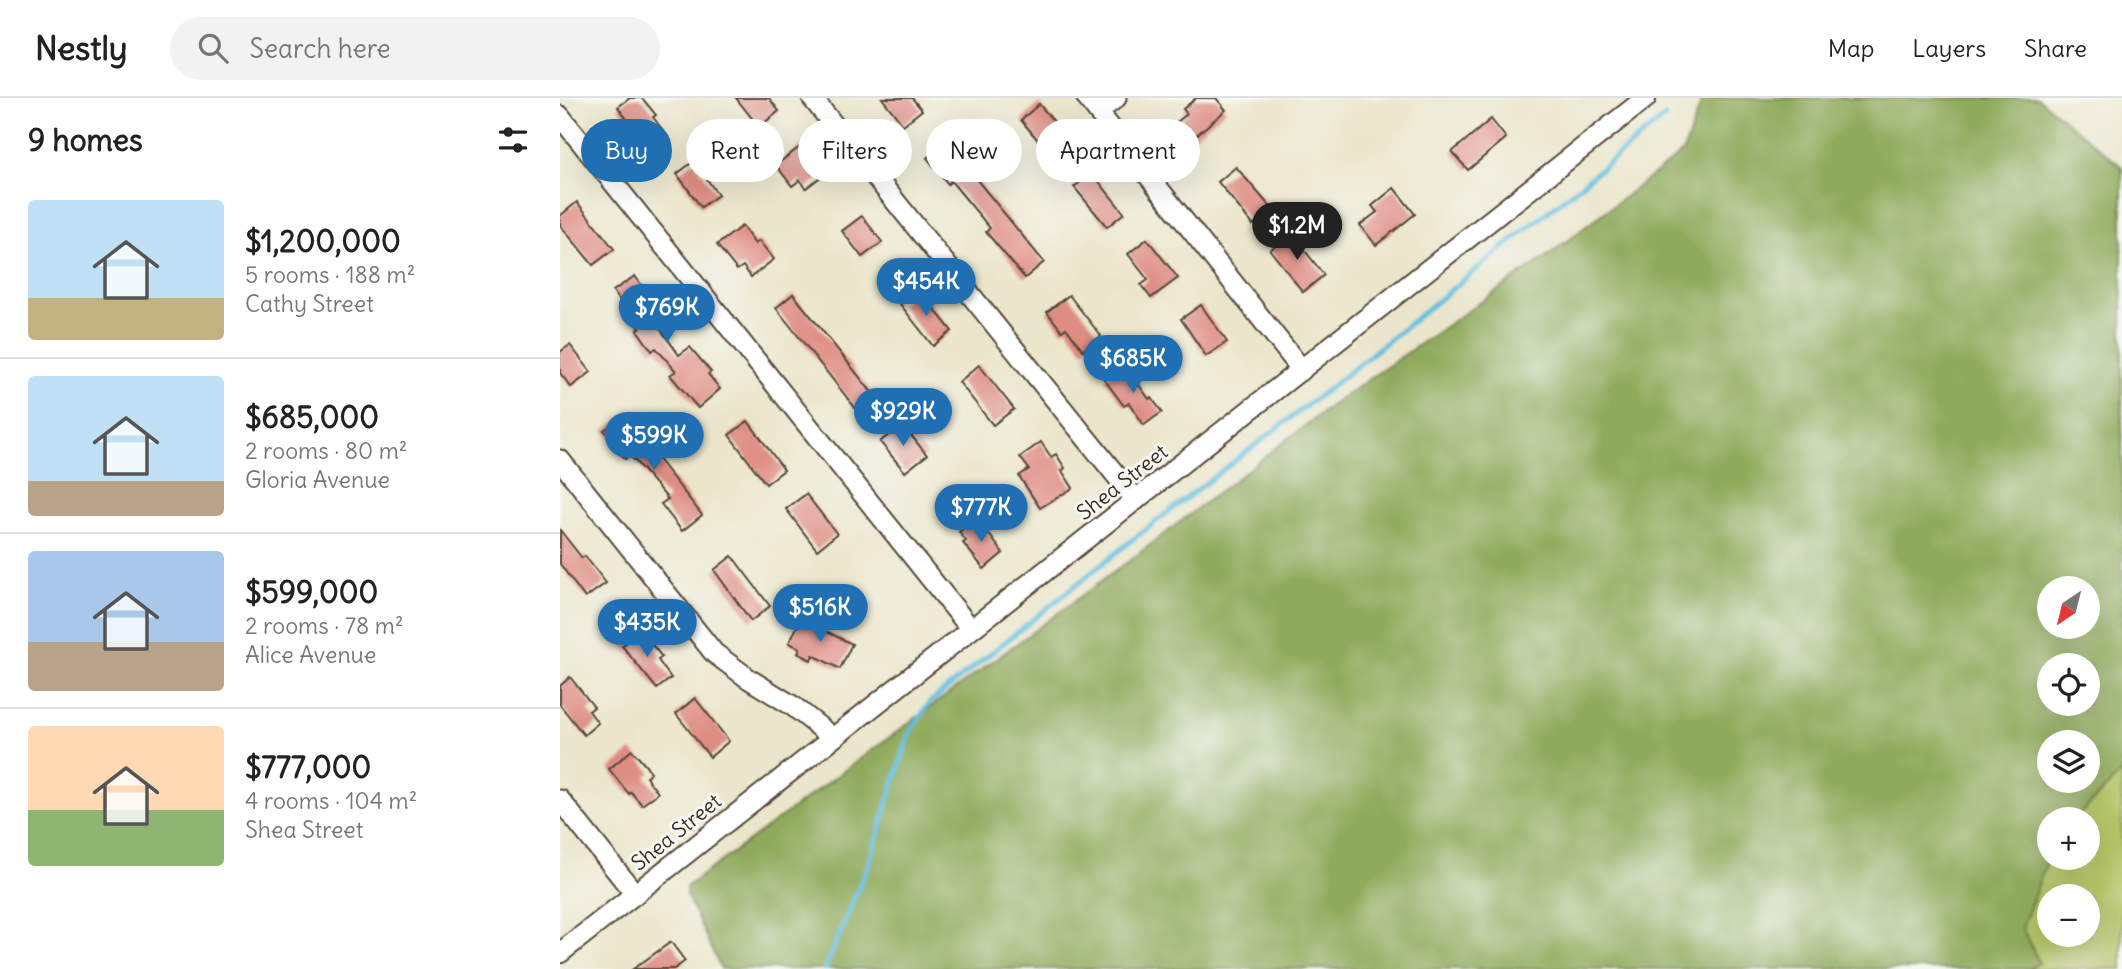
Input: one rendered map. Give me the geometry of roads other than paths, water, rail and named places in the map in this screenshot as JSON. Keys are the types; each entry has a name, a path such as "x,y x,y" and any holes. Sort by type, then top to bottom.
{"street":[{"path":"812,98 1136,500"},
{"path":"1116,98 1092,105 1302,370"},
{"name":"Shea Street","path":"560,953 1302,370 1636,101"},
{"path":"560,116 971,629"},
{"path":"560,460 714,653 793,706 832,737"},
{"path":"560,800 635,894"}],"waterway":[{"path":"825,969 870,860 910,732 929,703 1132,540 1332,386 1665,117"}]}
